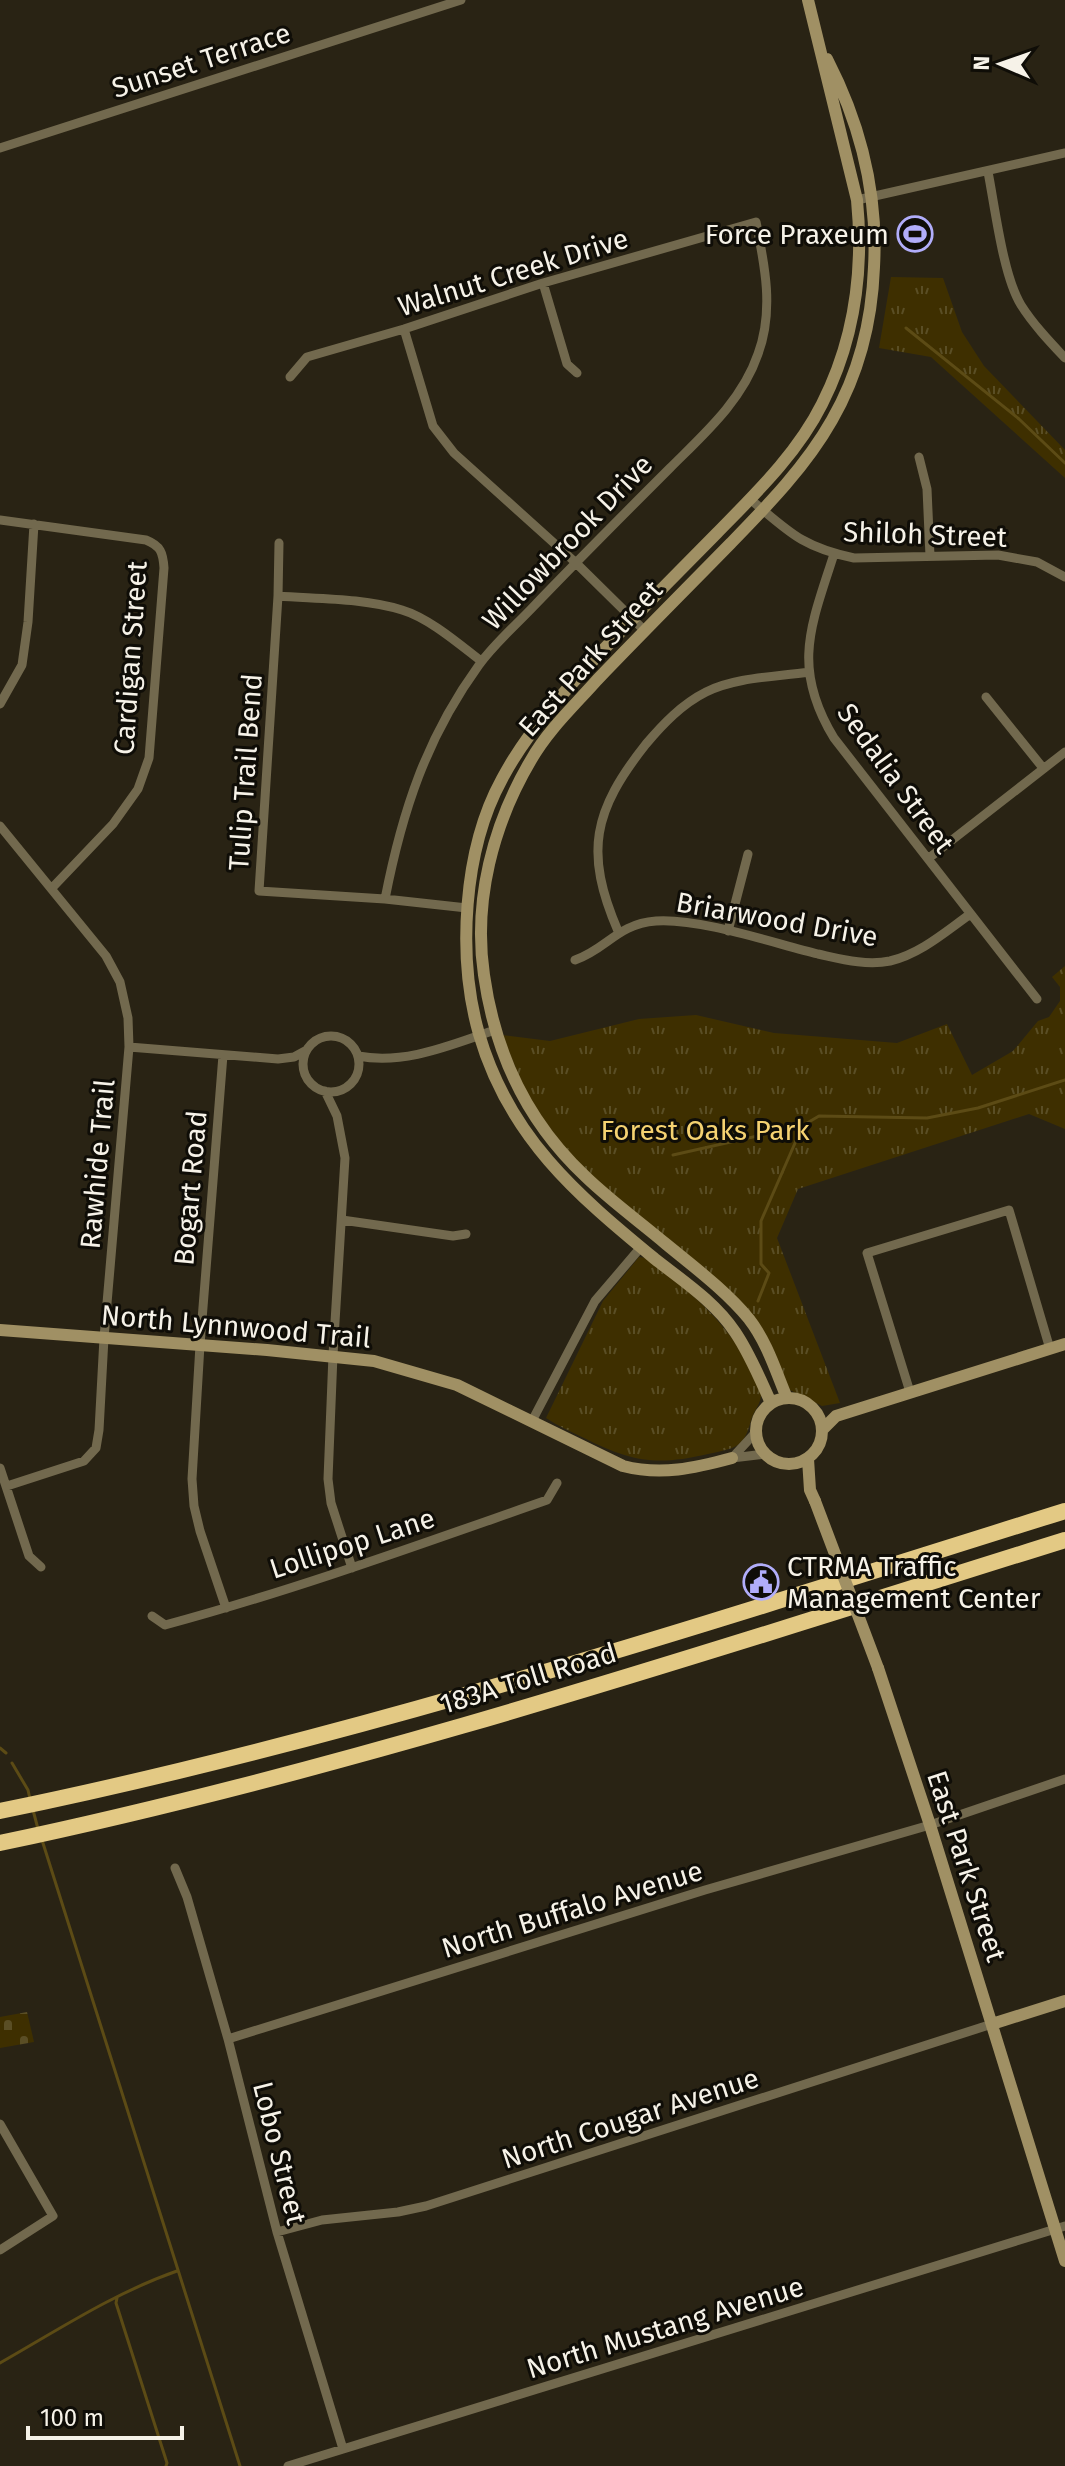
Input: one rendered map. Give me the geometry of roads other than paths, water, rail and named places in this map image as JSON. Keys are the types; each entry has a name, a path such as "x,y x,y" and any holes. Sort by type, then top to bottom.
{"highway":[{"name":"183A Toll Road","path":"0,1811 286,1745 596,1657 1065,1511"},
{"name":"183A Toll Road","path":"3,1842 435,1733 1065,1540"}],"street":[{"name":"Sunset Terrace","path":"0,148 461,0"},
{"name":"East Park Street","path":"771,1403 734,1330 711,1305 568,1184 540,1153 514,1114 496,1080 480,1035 466,967 467,908 482,830 501,780 539,722 633,619 750,499 805,435 838,367 852,326 858,289 857,200 808,0"},
{"name":"East Park Street","path":"787,1398 769,1354 750,1321 680,1255 585,1176 533,1115 511,1075 495,1030 484,974 481,928 485,883 495,837 532,757 557,724 764,510 814,449 849,387 862,348 873,292 873,196 845,99 820,46"},
{"path":"857,200 1065,153"},
{"path":"988,172 1006,264 1019,302 1043,335 1065,358"},
{"name":"Walnut Creek Drive","path":"290,377 307,357 543,283 756,222"},
{"name":"Willowbrook Drive","path":"385,899 407,801 426,753 449,709 481,661 715,423 740,393 759,354 766,319 767,276 756,222"},
{"path":"543,283 567,364 577,373"},
{"path":"404,329 433,426 454,453 575,562 645,631"},
{"path":"919,457 927,489 930,556"},
{"name":"Shiloh Street","path":"750,499 795,537 814,548 834,554 854,558 998,555 1037,562 1065,577"},
{"path":"0,520 34,524 22,665 0,704"},
{"name":"Cardigan Street","path":"34,524 146,540 156,544 163,553 164,568 149,758 138,789 113,824 52,888"},
{"name":"Tulip Trail Bend","path":"279,543 259,891 467,908"},
{"name":"Sedalia Street","path":"834,554 813,622 808,651 814,700 834,738 1037,999"},
{"path":"278,596 360,602 404,610 439,630 481,661"},
{"path":"618,931 601,883 599,838 608,802 625,770 661,726 707,691 742,681 809,672"},
{"path":"986,697 1043,768"},
{"path":"929,858 1065,752"},
{"name":"Rawhide Trail","path":"0,826 106,956 120,982 128,1018 129,1047 96,1448 84,1461 7,1486"},
{"path":"728,931 748,854"},
{"name":"Briarwood Drive","path":"575,960 587,955 618,931 644,922 658,921 728,931 840,959 879,962 917,951 969,915"},
{"path":"358,1056 379,1060 407,1057 495,1030"},
{"path":"129,1047 278,1059 294,1057 328,1035 347,1040 358,1056 358,1071 342,1090 337,1116"},
{"path":"305,1051 306,1077"},
{"name":"Bogart Road","path":"223,1055 192,1479 200,1531 226,1608"},
{"path":"278,1059 294,1066 311,1084 325,1091 342,1090"},
{"path":"358,1071 379,1060"},
{"path":"325,1091 337,1116 345,1158 328,1479 331,1503 352,1568"},
{"path":"910,1392 867,1253 1009,1210 1050,1349"},
{"path":"342,1220 453,1236 466,1234"},
{"path":"532,1421 595,1301 641,1247"},
{"name":"North Lynnwood Trail","path":"0,1330 333,1355 374,1361 457,1385 623,1466 643,1471 698,1468 732,1458 765,1454"},
{"path":"822,1430 816,1413 804,1402 787,1398 771,1403 760,1416 756,1432 758,1444 765,1454 780,1463 808,1459 818,1446 822,1430 836,1416 1065,1344"},
{"path":"816,1413 836,1416"},
{"path":"732,1458 756,1432"},
{"name":"East Park Street","path":"808,1459 812,1496"},
{"name":"East Park Street","path":"789,1464 812,1496 878,1668 1060,2228 1065,2261"},
{"path":"0,1468 29,1556 41,1567"},
{"name":"Lollipop Lane","path":"152,1616 165,1625 352,1568 547,1500 557,1483"},
{"name":"North Buffalo Avenue","path":"228,2039 705,1890 930,1825 1065,1779"},
{"name":"Lobo Street","path":"175,1868 187,1897 228,2039 277,2232 343,2449"},
{"path":"992,2024 1065,2001"},
{"name":"North Cougar Avenue","path":"277,2232 322,2220 426,2206 992,2024"},
{"path":"0,2124 53,2216 0,2250"},
{"name":"North Mustang Avenue","path":"288,2466 1060,2228"}],"waterway":[{"path":"906,328 1019,419 1065,463"},
{"path":"673,1155 802,1126 819,1116 927,1118 978,1108 1065,1080"},
{"path":"758,1301 769,1273 761,1264 761,1221 802,1127"},
{"path":"0,1748 6,1753"},
{"path":"12,1763 30,1799"},
{"path":"33,1810 38,1829"},
{"path":"42,1840 240,2466"},
{"path":"0,2363 109,2301 177,2271"},
{"path":"117,2298 166,2466"}],"place":[{"name":"Force Praxeum","path":"915,234"},
{"name":"CTRMA Traffic Management Center","path":"761,1582"}],"park label":[{"name":"Forest Oaks Park","path":"705,1130"}]}
